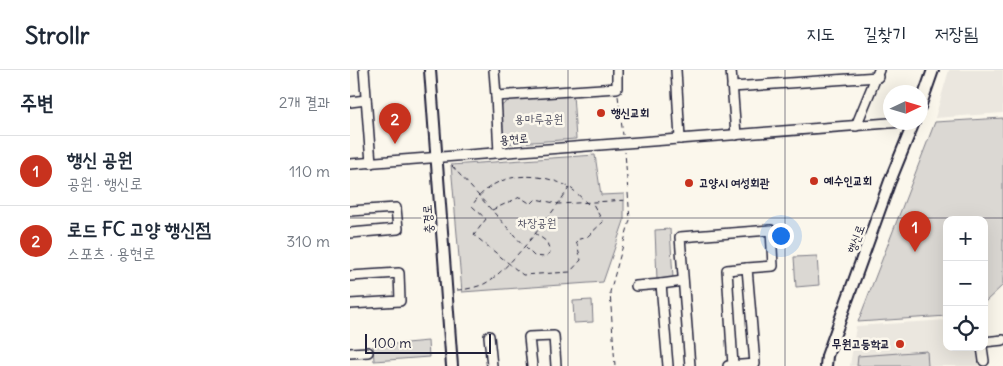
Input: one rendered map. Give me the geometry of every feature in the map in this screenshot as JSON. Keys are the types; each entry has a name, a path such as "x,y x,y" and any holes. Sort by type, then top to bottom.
{"main road":[{"name":"충경로","path":"430,70 452,366"},
{"path":"928,86 934,70"},
{"name":"행신로","path":"826,366 827,356 852,286 911,130"}],"street":[{"path":"364,70 371,163"},
{"path":"494,70 499,153"},
{"path":"496,96 617,88 616,70"},
{"path":"676,70 680,139"},
{"path":"731,70 736,135"},
{"path":"732,87 878,74 856,126"},
{"path":"350,102 366,100"},
{"name":"용현로","path":"350,164 883,124"},
{"path":"350,211 396,208 398,230 350,233"},
{"path":"690,366 680,237 771,230 773,266 727,270 739,365"},
{"path":"728,366 754,364 747,268"},
{"path":"350,276 399,273 400,301 350,304"},
{"path":"636,286 683,282"},
{"path":"661,284 668,366"},
{"path":"490,336 492,366"},
{"path":"532,366 530,337 554,336 556,366"},
{"path":"988,342 1003,340"},
{"path":"983,351 984,361"},
{"path":"350,353 368,352"}],"path":[{"path":"617,88 624,137"},
{"path":"615,366 610,292 630,220 625,151"},
{"path":"448,162 534,256 545,257 550,253 546,242 535,233"},
{"path":"588,204 570,187 548,178 519,175 492,185 479,195 472,206 486,219 474,235 507,264 523,275 570,272 581,260 576,240 587,237 603,222 593,204"},
{"path":"457,290 484,284 507,264 559,204 570,187"},
{"path":"492,210 520,198 531,204 536,199 559,204 593,204 629,200"}],"shaded area":[{"path":"949,70 1003,70 1003,113 935,118"},
{"name":"무원고등학교","path":"943,320 943,351 977,351 978,366 850,366 856,326"}],"green space":[{"name":"용마루공원","path":"573,94 576,139 503,144 501,106 514,97"},
{"path":"1003,118 1003,285 988,299 988,216 943,216 943,316 858,322 935,122"},
{"name":"차장공원","path":"595,155 601,195 624,194 624,221 603,282 462,292 451,165"},
{"path":"670,229 673,278 657,280 655,230"},
{"path":"817,256 819,285 796,287 794,257"},
{"path":"592,300 593,322 574,323 573,301"},
{"path":"428,341 429,357 374,361 373,346"},
{"path":"927,351 928,366 857,366 858,356"}],"place":[{"name":"행신교회","path":"601,113"},
{"name":"로드 FC 고양 행신점","path":"395,144"},
{"name":"예수인교회","path":"814,181"},
{"name":"고양시 여성회관","path":"689,183"},
{"name":"행신 공원","path":"915,252"},
{"name":"무원고등학교","path":"900,344"}]}
